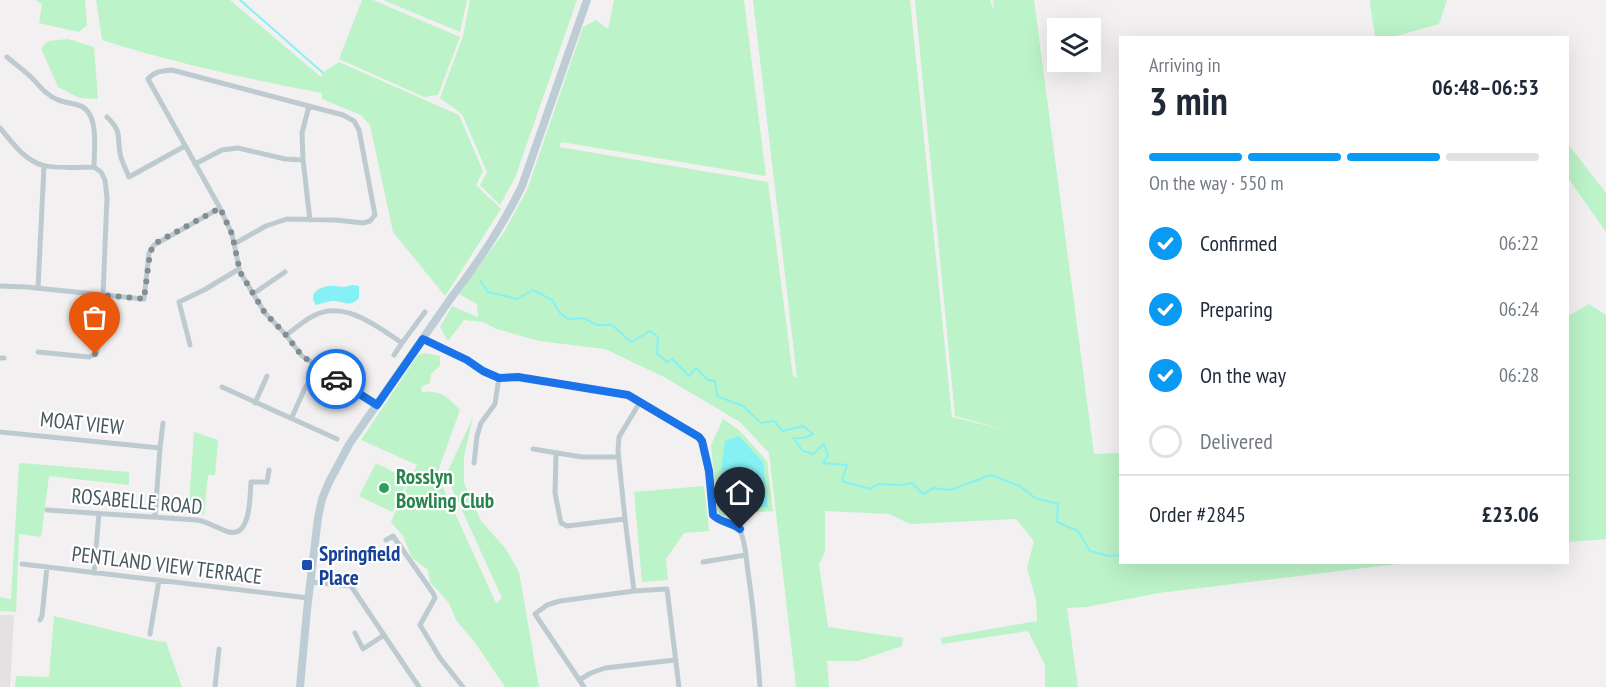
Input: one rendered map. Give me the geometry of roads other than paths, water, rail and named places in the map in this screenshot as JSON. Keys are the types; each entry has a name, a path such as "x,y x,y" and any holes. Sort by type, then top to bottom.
{"main road":[{"path":"300,687 318,518 329,482 350,443 467,278 512,207 522,186 587,0"}],"street":[{"path":"7,57 48,95 86,108 91,114 94,131 94,167"},
{"path":"234,244 266,226 287,219 363,224 370,221 375,215 359,130 354,121 343,115 172,70 153,73 148,79 220,208 232,234 234,244 239,269 265,313 302,356 377,405"},
{"path":"309,106 302,133 310,220"},
{"path":"107,117 115,126 119,136 120,155 129,177 185,146"},
{"path":"0,128 20,152 31,160 44,166 94,167 101,172 105,180 107,198 103,295 98,348 95,354 89,357 38,352"},
{"path":"195,164 222,150 238,148 285,159 303,160"},
{"path":"38,288 44,166"},
{"path":"0,286 144,299 150,253 154,244 220,208"},
{"path":"190,345 179,302 239,269"},
{"path":"253,294 285,272"},
{"path":"286,335 312,316 323,311 338,311 365,318 402,343"},
{"path":"394,355 425,312"},
{"path":"423,339 499,378 518,377 628,395 699,437 709,471 713,515 740,529 746,555 757,636 760,687"},
{"path":"292,417 318,367"},
{"path":"255,403 267,376"},
{"path":"474,463 477,436 482,423 495,404 499,378"},
{"path":"222,387 337,439"},
{"path":"634,591 625,519 619,437 640,402"},
{"path":"155,518 163,423"},
{"name":"MOAT VIEW","path":"0,432 160,448"},
{"path":"533,449 582,457 619,457"},
{"path":"556,453 555,493 561,523 567,526 625,519"},
{"name":"ROSABELLE ROAD","path":"47,510 58,507 99,513 205,522 233,533 244,526 247,521 251,482 267,482 268,470"},
{"path":"94,573 99,513"},
{"path":"386,540 393,536 433,593 435,598 420,625 440,658 463,687"},
{"path":"703,561 746,555"},
{"name":"PENTLAND VIEW TERRACE","path":"22,564 308,598"},
{"path":"40,620 47,567"},
{"path":"150,634 159,580"},
{"path":"310,582 351,586 419,687"},
{"path":"584,687 535,614 547,605 560,601 667,589 679,687"},
{"path":"355,633 358,646 363,649 384,635"},
{"path":"215,687 219,649"},
{"path":"579,680 605,668 675,660"}],"water":[{"path":"359,286 359,298 352,303 331,301 316,305 314,301 315,292 321,288"},
{"path":"739,436 763,462 768,507 726,510 721,470 725,441"}],"waterway":[{"path":"240,0 322,72"},
{"path":"480,280 488,292 517,299 533,290 552,300 560,313 568,319 584,318 597,325 612,325 631,342 650,331 658,337 657,354 667,362 672,359 689,376 696,368 708,380 715,381 717,396 743,406 761,423 774,421 783,431 803,426 813,434 805,438 793,438 803,451 813,454 824,444 828,455 823,463 847,465 842,481 870,489 878,484 912,483 923,494 934,488 950,490 991,475 1020,486 1035,498 1058,504 1057,522 1078,531 1090,551 1109,556 1119,555"}],"place":[{"name":"Rosslyn Bowling Club","path":"384,488"},
{"name":"Springfield Place","path":"307,565"}]}
